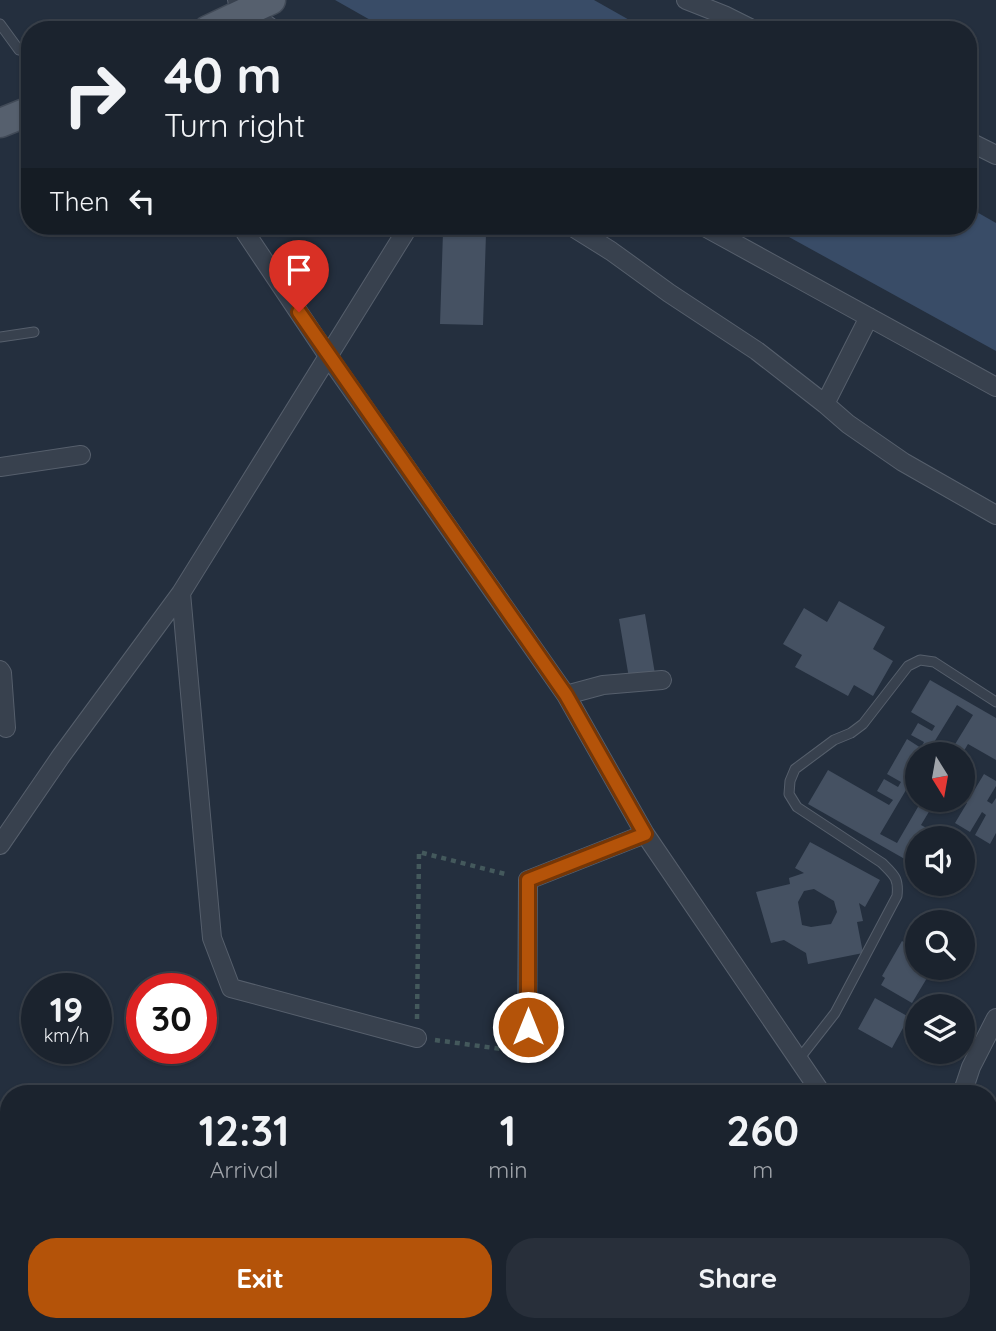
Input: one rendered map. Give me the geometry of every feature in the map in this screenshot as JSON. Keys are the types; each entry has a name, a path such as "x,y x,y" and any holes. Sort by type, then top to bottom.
{"main road":[{"path":"223,21 252,4"},
{"path":"0,123 21,115"}],"street":[{"path":"686,0 736,21"},
{"path":"252,4 266,21"},
{"path":"977,146 996,155"},
{"path":"248,235 328,356 566,695 645,834 799,1059 814,1085"},
{"path":"0,845 61,756 181,593 403,235"},
{"path":"585,235 757,351 848,424 903,462 996,515"},
{"path":"720,235 996,387"},
{"path":"825,404 869,317"},
{"path":"0,467 80,455"},
{"path":"181,593 212,938 231,988 417,1038"},
{"path":"0,670 6,728"},
{"path":"566,695 603,685 662,680"},
{"path":"527,1052 528,880 645,834"},
{"path":"965,1085 971,1066 996,1017"}],"lane":[{"path":"0,23 19,50"},
{"path":"0,337 34,332"},
{"path":"799,1059 835,1013 897,896 898,884 882,863 797,807 789,794 795,769 834,740 863,724 908,666 920,660 934,662 996,702"}],"path":[{"path":"527,1052 417,1038 419,852 528,880"}],"water":[{"path":"335,0 594,0 631,21 372,21"},
{"path":"977,212 996,223 996,351 785,235 977,235"}],"building":[{"path":"443,235 486,235 483,325 440,324"},
{"path":"839,601 885,627 873,649 893,661 873,696 854,685 848,696 795,667 802,655 783,644 804,608 827,622"},
{"path":"645,614 655,674 629,678 619,619"},
{"path":"930,680 996,718 996,760 975,748 975,742 956,742 973,715 957,705 934,742 924,742 911,735 918,723 932,731 935,726 911,712"},
{"path":"905,742 905,792 880,834 897,843 905,829 905,859 808,804 828,770 889,805 893,800 877,791 884,779 898,787 901,782 887,774"},
{"path":"984,774 996,781 987,801 992,804 996,798 996,833 990,844 975,835 986,815 982,812 974,826 960,826 955,823 962,812 975,812 975,789"},
{"path":"915,812 929,812 921,825 907,826"},
{"path":"810,842 880,880 865,907 859,903 863,921 857,922 863,953 808,964 806,953 784,940 771,943 756,892 790,884 789,878 804,873 795,868","holes":["814,889 834,901 837,912 831,924 811,927 802,925 798,902 804,891"]},
{"path":"902,941 905,943 905,980 926,980 917,994 905,994 905,999 881,985 885,978 882,976"},
{"path":"875,998 905,1015 905,1024 892,1048 858,1029"}],"route":[{"path":"299,312 566,695 645,834 528,880 528,1027"}]}
